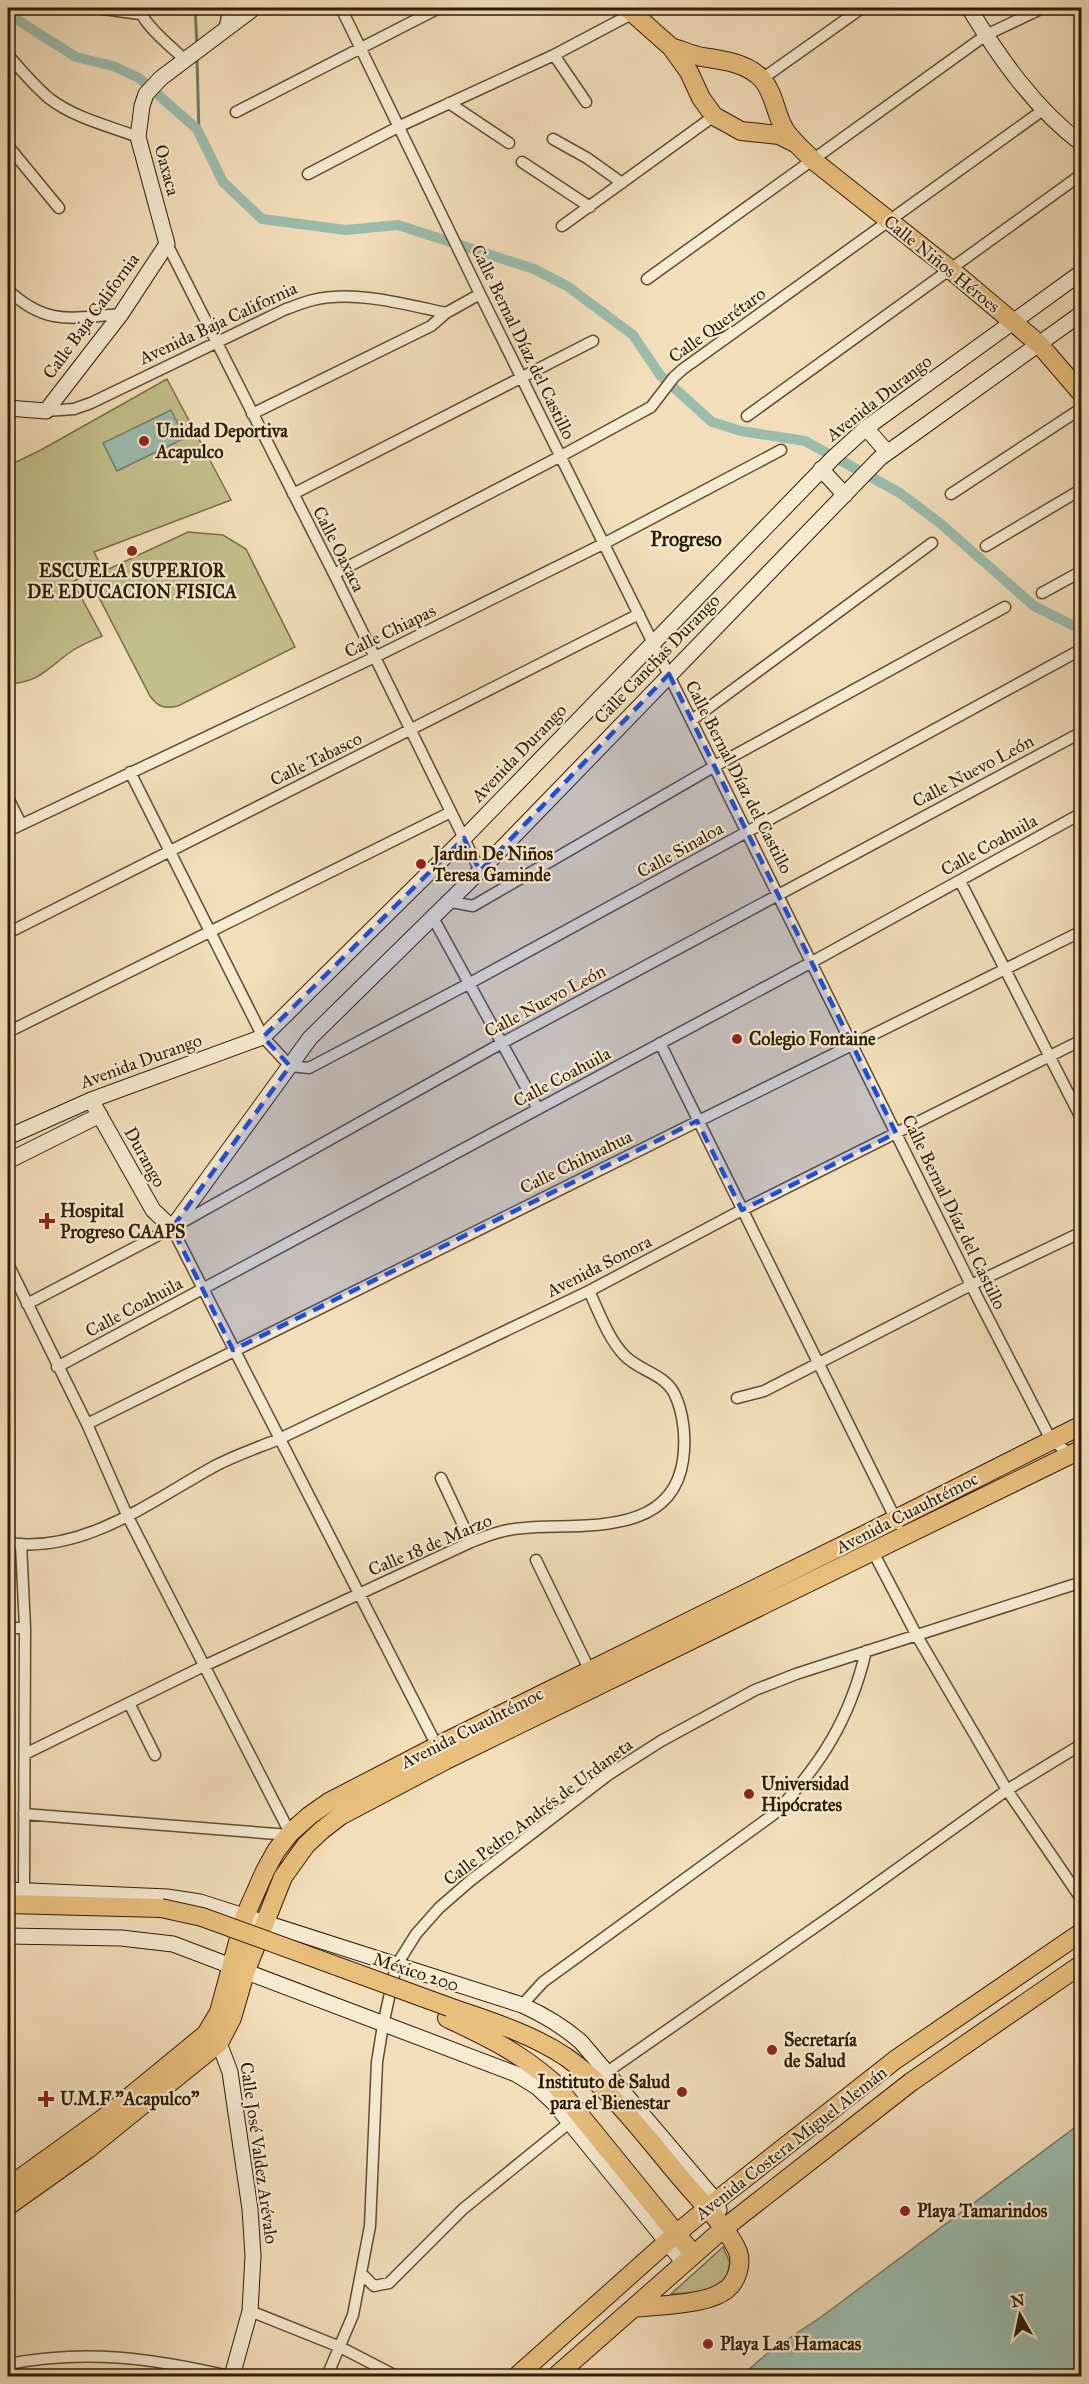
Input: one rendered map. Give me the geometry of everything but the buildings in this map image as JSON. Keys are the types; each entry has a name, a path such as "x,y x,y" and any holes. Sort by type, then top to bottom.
{"main road":[{"path":"188,58 254,8"},
{"path":"969,8 986,35 1043,110 1057,125 1082,144"},
{"path":"634,9 671,47 689,72 701,98 714,116 741,131 775,126"},
{"path":"671,47 700,57 731,62 762,79"},
{"path":"689,72 693,63 700,57"},
{"name":"Oaxaca","path":"167,243 138,137 146,94 161,78 188,58"},
{"name":"Calle Niños Héroes","path":"762,79 770,92 775,126 890,222 950,268 1039,344 1082,394"},
{"name":"Calle Baja California","path":"46,411 121,314 167,243"},
{"name":"Avenida Durango","path":"8,1137 91,1100 263,1037 464,838 821,469 861,432 1082,272"},
{"name":"Calle Canchas Durango","path":"290,1066 310,1038 446,901 480,871 884,455 1082,312"},
{"name":"Avenida Baja California","path":"8,408 46,411"},
{"path":"861,432 884,455"},
{"path":"821,469 845,495"},
{"path":"172,1228 290,1066"},
{"name":"Durango","path":"91,1100 153,1210 172,1228"},
{"path":"8,1161 100,1115"},
{"name":"Avenida Cuauhtémoc","path":"900,1527 1051,1440 1082,1425"},
{"name":"Avenida Cuauhtémoc","path":"8,2206 88,2149 219,2043 232,2018 245,1916 276,1851 309,1816 329,1802 589,1669 900,1527 1077,1452"},
{"name":"Avenida Cuauhtémoc","path":"8,2187 105,2117 206,2034 293,1860 322,1830 340,1816 869,1542"},
{"name":"México 200","path":"8,1890 166,1897 200,1902 522,2005 546,2016 581,2042 712,2205"},
{"name":"México 200","path":"8,1904 202,1917 448,2013"},
{"name":"México 200","path":"8,1916 160,1914"},
{"name":"Avenida Costera Miguel Alemán","path":"518,2376 671,2238 895,2060 1082,1932"},
{"path":"8,1936 147,1940 195,1951 237,1970 516,2074 537,2087 552,2102 689,2259"},
{"name":"Avenida Costera Miguel Alemán","path":"556,2376 723,2229 911,2082 1082,1964"},
{"path":"448,2013 519,2032 544,2043 596,2080 712,2205 737,2252 740,2263 737,2276 728,2289 711,2298 634,2308"},
{"path":"448,2013 531,2063 553,2082 671,2238"},
{"name":"Calle José Valdez Arévalo","path":"219,2043 230,2072 250,2209 253,2256 250,2311 230,2376"}],"street":[{"path":"96,8 140,10 188,58"},
{"path":"224,30 229,8"},
{"name":"Calle Bernal Díaz del Castillo","path":"341,8 463,260 971,1285 1051,1440 1077,1452"},
{"path":"236,112 439,8"},
{"path":"762,79 862,8"},
{"path":"646,279 986,35 1043,8"},
{"path":"308,174 400,126 554,55 634,9"},
{"path":"8,55 33,84 52,100 75,113 138,137"},
{"path":"554,55 586,102"},
{"path":"449,103 509,143"},
{"name":"Calle Querétaro","path":"334,574 651,407 674,377 1043,110"},
{"path":"562,226 714,116"},
{"path":"553,139 587,158 622,183"},
{"path":"8,146 59,208"},
{"path":"522,162 590,207"},
{"path":"747,416 1082,174"},
{"name":"Calle Oaxaca","path":"167,243 334,574 480,871"},
{"path":"8,290 21,303 39,313 63,318 121,314"},
{"path":"252,414 431,326 446,313 480,294"},
{"name":"Avenida Baja California","path":"46,411 74,409 91,403 286,309 313,300 340,297 371,299 446,313"},
{"path":"293,494 593,341"},
{"path":"951,494 1082,408"},
{"name":"Calle Chiapas","path":"8,831 375,657 605,543 781,450"},
{"path":"986,546 1082,489"},
{"path":"692,720 932,543"},
{"path":"1042,593 1082,571"},
{"path":"446,901 473,906 715,766 1005,607"},
{"name":"Calle Tabasco","path":"8,933 639,614"},
{"name":"Calle Sinaloa","path":"290,1066 309,1068 470,983 1082,649"},
{"name":"Calle Nuevo León","path":"27,1304 172,1228 502,1043 1082,732"},
{"path":"130,772 209,934 263,1037 290,1066"},
{"path":"8,798 21,824"},
{"path":"8,1032 451,812"},
{"name":"Calle Coahuila","path":"57,1367 812,962 1082,813"},
{"path":"960,881 1082,1120"},
{"path":"432,916 538,1109"},
{"name":"Calle Chihuahua","path":"87,1424 1082,931"},
{"name":"Avenida Sonora","path":"8,1543 60,1543 127,1515 235,1456 279,1439 589,1292 742,1210 1082,1040"},
{"path":"660,1043 900,1527"},
{"path":"172,1228 436,1746"},
{"path":"737,1398 764,1391 971,1285 1082,1232"},
{"path":"8,1264 87,1424 127,1515 290,1834"},
{"name":"Calle 18 de Marzo","path":"26,1754 204,1666 471,1542 500,1531 524,1528 606,1526 653,1510 673,1492 681,1475 685,1450 682,1413 674,1393 658,1376 625,1357 589,1292"},
{"path":"441,1478 471,1542"},
{"path":"869,1542 917,1636 1006,1790 1082,1900"},
{"path":"21,1544 25,1628 24,1890"},
{"path":"536,1560 589,1669"},
{"name":"Calle Pedro Andrés de Urdaneta","path":"327,2376 353,2315 362,2274 370,2226 377,2062 396,1966 416,1934 439,1908 470,1881 608,1775 661,1741 755,1690 1082,1582"},
{"path":"8,1628 25,1628"},
{"path":"522,2005 543,1982 740,1841 774,1814 798,1789 827,1751 847,1714 859,1681 866,1652"},
{"path":"129,1703 155,1755"},
{"path":"607,2072 844,1907 1006,1790 1082,1744"},
{"path":"24,1814 290,1834"},
{"path":"362,2274 374,2286 389,2283 463,2209 569,2123"},
{"path":"250,2311 340,2347 396,2376"},
{"path":"8,2364 35,2359 82,2356 130,2357 178,2364 230,2376"}],"highlighted area":[{"path":"669,674 896,1133 742,1210 697,1121 233,1350 172,1228 290,1066 263,1037 464,838 480,871"}],"shaded area":[{"path":"167,379 231,500 94,552 101,566 73,582 102,636 73,650 35,678 8,684 8,458 12,464 41,450"},
{"name":"Unidad Deportiva Acapulco","path":"171,410 185,438 117,471 103,443"},
{"path":"188,532 223,535 246,549 295,647 178,706 165,707 156,703 150,696 89,578"},
{"path":"1081,2123 1081,2376 741,2376 770,2351 821,2317"},
{"path":"723,2247 730,2263 726,2279 706,2292 671,2294"}],"waterway":[{"path":"195,8 197,45"},
{"path":"8,14 76,57 113,66 139,78 197,129 223,182 262,219 346,230 398,225 534,269 567,286 633,335 660,375 712,422 741,431 805,441 900,493 941,524 1034,606 1082,630"},
{"path":"197,57 199,134"}],"place":[{"name":"Unidad Deportiva Acapulco","path":"144,441"},
{"name":"ESCUELA SUPERIOR DE EDUCACION FISICA","path":"132,551"},
{"name":"Jardin De Niños Teresa Gaminde","path":"421,864"},
{"name":"Colegio Fontaine","path":"737,1039"},
{"name":"Hospital Progreso CAAPS","path":"47,1221"},
{"name":"Universidad Hipócrates","path":"749,1794"},
{"name":"Secretaría de Salud","path":"772,2050"},
{"name":"Instituto de Salud para el Bienestar","path":"682,2092"},
{"name":"U.M.F \"Acapulco\"","path":"46,2099"},
{"name":"Playa Tamarindos","path":"905,2211"},
{"name":"Playa Las Hamacas","path":"708,2344"}],"district":[{"name":"Progreso","path":"686,539"}]}
